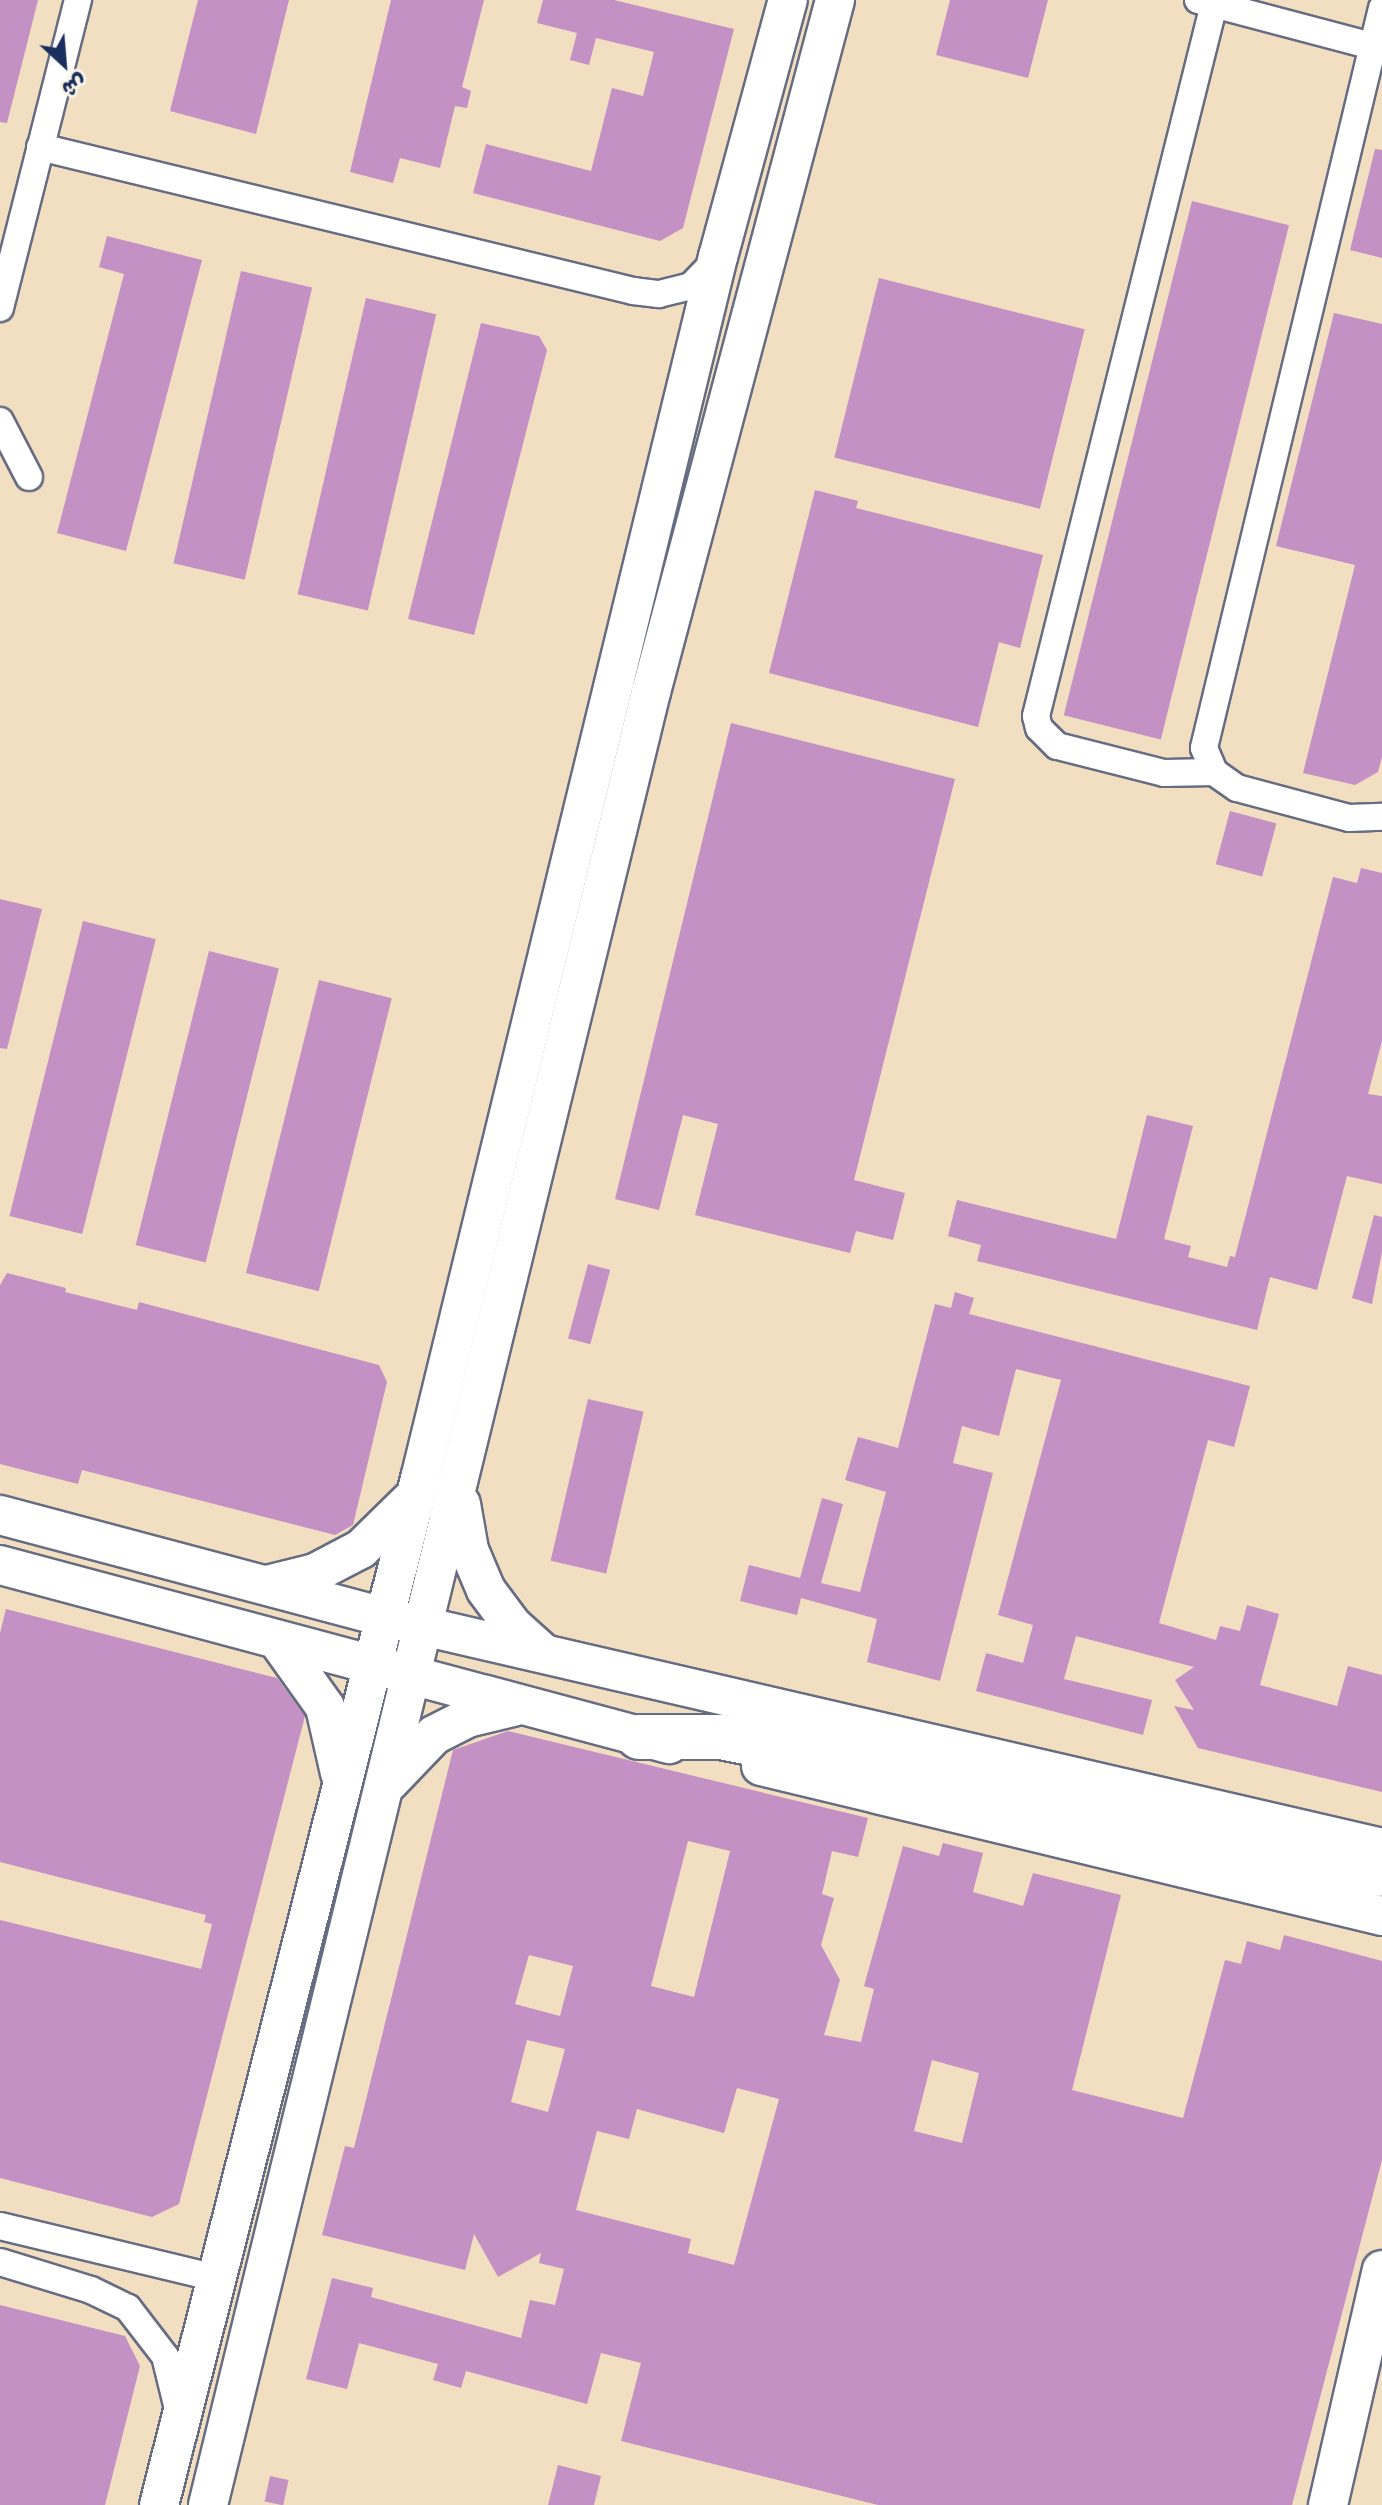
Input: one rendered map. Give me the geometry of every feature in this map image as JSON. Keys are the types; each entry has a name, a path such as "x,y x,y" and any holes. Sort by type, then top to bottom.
{"highway":[{"path":"639,1737 721,1737 1382,1874"}],"main road":[{"path":"159,2505 415,1496 718,257 788,0"},
{"path":"208,2505 461,1486 651,692 835,0"},
{"path":"461,1486 464,1529 486,1590 512,1625 545,1654"},
{"path":"266,1586 315,1573 361,1549 415,1496"},
{"path":"0,1515 384,1617 1382,1848"},
{"path":"0,1565 639,1737 1382,1916"},
{"path":"278,1641 325,1707 341,1787"},
{"path":"382,1795 404,1762 434,1735 485,1712 522,1706"},
{"path":"1328,2505 1382,2270"}],"street":[{"path":"0,308 78,0"},
{"path":"1372,46 1209,1 1036,716 1046,738 1057,746 1164,773 1214,772 1237,788 1349,818 1382,817"},
{"path":"1214,772 1204,735 1382,8"},
{"path":"40,147 633,291 659,294 691,286 718,257"},
{"path":"0,421 29,477"},
{"path":"180,2421 165,2356 143,2321 110,2297 6,2264 11,2228 217,2278"}],"building":[{"path":"0,0 38,0 7,123 0,122"},
{"path":"198,0 289,0 256,134 170,111"},
{"path":"391,0 484,0 462,87 471,91 467,108 455,106 440,168 400,158 393,183 350,172"},
{"path":"543,0 614,0 734,29 683,228 660,241 473,193 486,144 591,171 612,88 643,96 654,52 596,38 589,65 570,60 577,33 537,23"},
{"path":"950,0 1048,0 1028,78 936,55"},
{"path":"1375,149 1382,150 1382,258 1350,250"},
{"path":"1192,201 1289,225 1161,739 1064,715"},
{"path":"107,236 202,260 126,551 57,533 124,274 99,267"},
{"path":"241,271 312,287 245,580 174,563"},
{"path":"879,278 1085,329 1040,509 834,458"},
{"path":"366,298 436,314 368,610 298,594"},
{"path":"1334,313 1382,324 1382,757 1378,772 1355,785 1303,773 1355,565 1276,546"},
{"path":"481,323 539,336 547,350 474,635 408,619"},
{"path":"815,490 858,501 856,508 1043,555 1020,648 999,642 978,727 769,673"},
{"path":"731,723 955,779 854,1180 905,1193 893,1240 856,1231 850,1253 695,1215 718,1124 683,1115 659,1210 615,1199"},
{"path":"1230,811 1276,823 1262,877 1216,864"},
{"path":"1361,868 1382,873 1382,1041 1368,1094 1382,1096 1382,1184 1347,1176 1317,1290 1270,1277 1257,1330 977,1261 981,1245 948,1236 957,1200 1116,1239 1147,1115 1193,1126 1164,1239 1191,1246 1188,1257 1227,1267 1230,1256 1235,1257 1333,877 1357,883"},
{"path":"0,899 42,909 7,1049 0,1048"},
{"path":"83,921 156,939 82,1234 9,1216"},
{"path":"209,951 279,968 206,1262 136,1245"},
{"path":"319,980 392,998 319,1291 246,1273"},
{"path":"1374,1215 1382,1217 1382,1252 1372,1304 1352,1298"},
{"path":"588,1264 610,1270 590,1344 568,1338"},
{"path":"7,1273 137,1310 139,1302 379,1365 387,1382 353,1525 335,1535 82,1470 78,1484 0,1464 0,1285"},
{"path":"955,1292 974,1298 969,1314 1250,1386 1234,1447 1208,1440 1159,1623 1216,1640 1220,1626 1240,1631 1247,1605 1279,1614 1260,1685 1337,1706 1348,1666 1382,1675 1382,1792 1198,1748 1174,1706 1194,1710 1175,1680 1194,1667 1076,1636 1064,1679 1152,1700 1143,1735 976,1691 986,1653 1023,1663 1033,1625 998,1615 1061,1380 1016,1369 999,1436 962,1426 953,1463 993,1473 940,1681 867,1662 877,1619 801,1598 797,1615 740,1601 749,1565 800,1578 822,1498 843,1504 821,1583 860,1592 886,1492 845,1480 858,1437 898,1448 935,1304 951,1308"},
{"path":"588,1399 644,1412 606,1574 551,1561"},
{"path":"6,1609 277,1678 305,1716 179,2204 152,2217 0,2178 0,1920 201,1969 212,1924 204,1922 206,1915 0,1862 0,1633"},
{"path":"508,1731 868,1818 858,1857 832,1851 822,1894 834,1898 821,1945 840,1980 824,2035 861,2042 874,1989 864,1986 903,1846 939,1856 943,1843 983,1853 973,1892 1023,1906 1033,1873 1121,1895 1072,2090 1183,2118 1225,1960 1241,1964 1247,1941 1280,1950 1284,1935 1382,1961 1382,2160 1292,2505 878,2505 621,2441 641,2363 601,2353 587,2404 466,2371 461,2388 433,2380 438,2364 359,2343 347,2389 306,2379 332,2278 373,2288 371,2297 521,2338 530,2300 555,2305 564,2269 539,2263 541,2253 498,2277 474,2234 465,2270 322,2235 345,2146 354,2148 453,1750","holes":["688,1841 730,1851 694,1997 651,1986","529,1955 573,1966 560,2016 515,2004","527,2040 565,2049 548,2112 511,2102","932,2060 979,2073 962,2143 914,2131","737,2088 779,2099 734,2265 688,2253 691,2239 576,2210 597,2131 629,2139 637,2109 724,2133"]},
{"path":"0,2305 125,2336 140,2366 105,2505 0,2505"},
{"path":"558,2465 601,2476 594,2505 548,2505"},
{"path":"270,2476 289,2480 283,2505 265,2501"}]}
